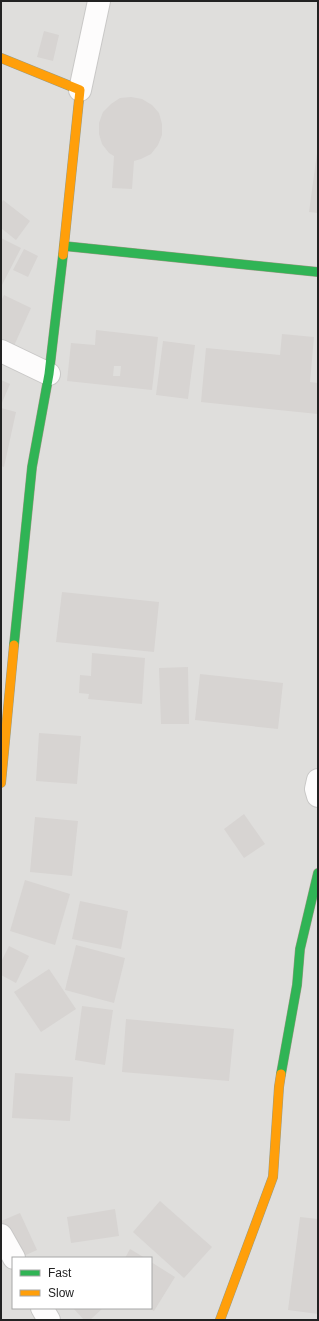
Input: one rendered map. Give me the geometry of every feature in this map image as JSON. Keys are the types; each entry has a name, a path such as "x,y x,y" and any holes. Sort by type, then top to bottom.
{"street":[{"path":"1,783 3,717 32,467 49,374 80,90 99,1"},
{"path":"1,58 80,90"},
{"path":"64,246 318,272"},
{"path":"1,351 49,374"},
{"path":"318,780 316,789 318,796"},
{"path":"220,1320 273,1177 279,1087 297,985 300,949 318,873"},
{"path":"1,1234 13,1257"},
{"path":"43,1309 49,1320"}],"shaded area":[{"path":"1,1 318,1 318,1320 1,1320"}],"building":[{"path":"44,31 59,35 53,61 37,57"},
{"path":"131,97 142,99 152,105 159,113 162,124 162,135 158,145 151,154 134,161 132,189 112,188 114,156 109,153 102,144 99,134 99,123 103,112 111,104 120,98"},
{"path":"318,153 318,213 309,212"},
{"path":"3,200 30,221 16,240 1,228 1,204"},
{"path":"1,238 21,248 1,287"},
{"path":"24,249 38,256 28,277 13,270"},
{"path":"4,295 31,308 13,348 1,342 1,301"},
{"path":"96,330 158,337 152,390 67,381 71,343 95,345","holes":["114,366 121,366 120,376 113,376"]},
{"path":"282,334 314,337 310,382 318,383 318,414 201,402 206,348 280,355"},
{"path":"163,341 195,345 188,399 156,395"},
{"path":"1,380 10,384 1,405"},
{"path":"1,408 16,412 4,467 1,466"},
{"path":"62,592 159,602 154,652 56,642"},
{"path":"92,653 145,658 142,704 88,699 89,694 79,693 80,675 91,676"},
{"path":"188,667 189,724 161,724 159,668"},
{"path":"200,674 283,683 278,729 195,720"},
{"path":"39,733 81,736 77,784 36,781"},
{"path":"244,814 265,844 244,858 224,829"},
{"path":"35,817 78,821 72,876 30,872"},
{"path":"25,880 70,894 55,945 10,931"},
{"path":"80,901 128,911 121,949 72,939"},
{"path":"76,945 125,958 114,1003 65,990"},
{"path":"9,946 29,956 16,983 1,975 1,962"},
{"path":"49,969 76,1009 41,1032 14,992"},
{"path":"82,1006 113,1010 105,1065 75,1060"},
{"path":"126,1019 234,1029 229,1081 122,1072"},
{"path":"15,1073 73,1077 70,1121 12,1118"},
{"path":"160,1201 212,1247 184,1278 133,1232"},
{"path":"115,1209 119,1236 71,1243 67,1217"},
{"path":"20,1213 37,1250 19,1257 1,1221"},
{"path":"300,1217 318,1219 318,1314 288,1310"},
{"path":"130,1249 143,1257 126,1257"},
{"path":"152,1263 175,1277 154,1311 151,1309 152,1309"},
{"path":"74,1309 102,1309 90,1320 84,1320"}],"traffic: fast":[{"path":"64,246 318,272"},
{"path":"14,645 32,467 49,374 63,255"},
{"path":"281,1074 297,985 300,949 318,873"}],"traffic: slow":[{"path":"1,58 80,90 63,255"},
{"path":"1,783 14,645"},
{"path":"220,1320 273,1177 281,1074"}]}
